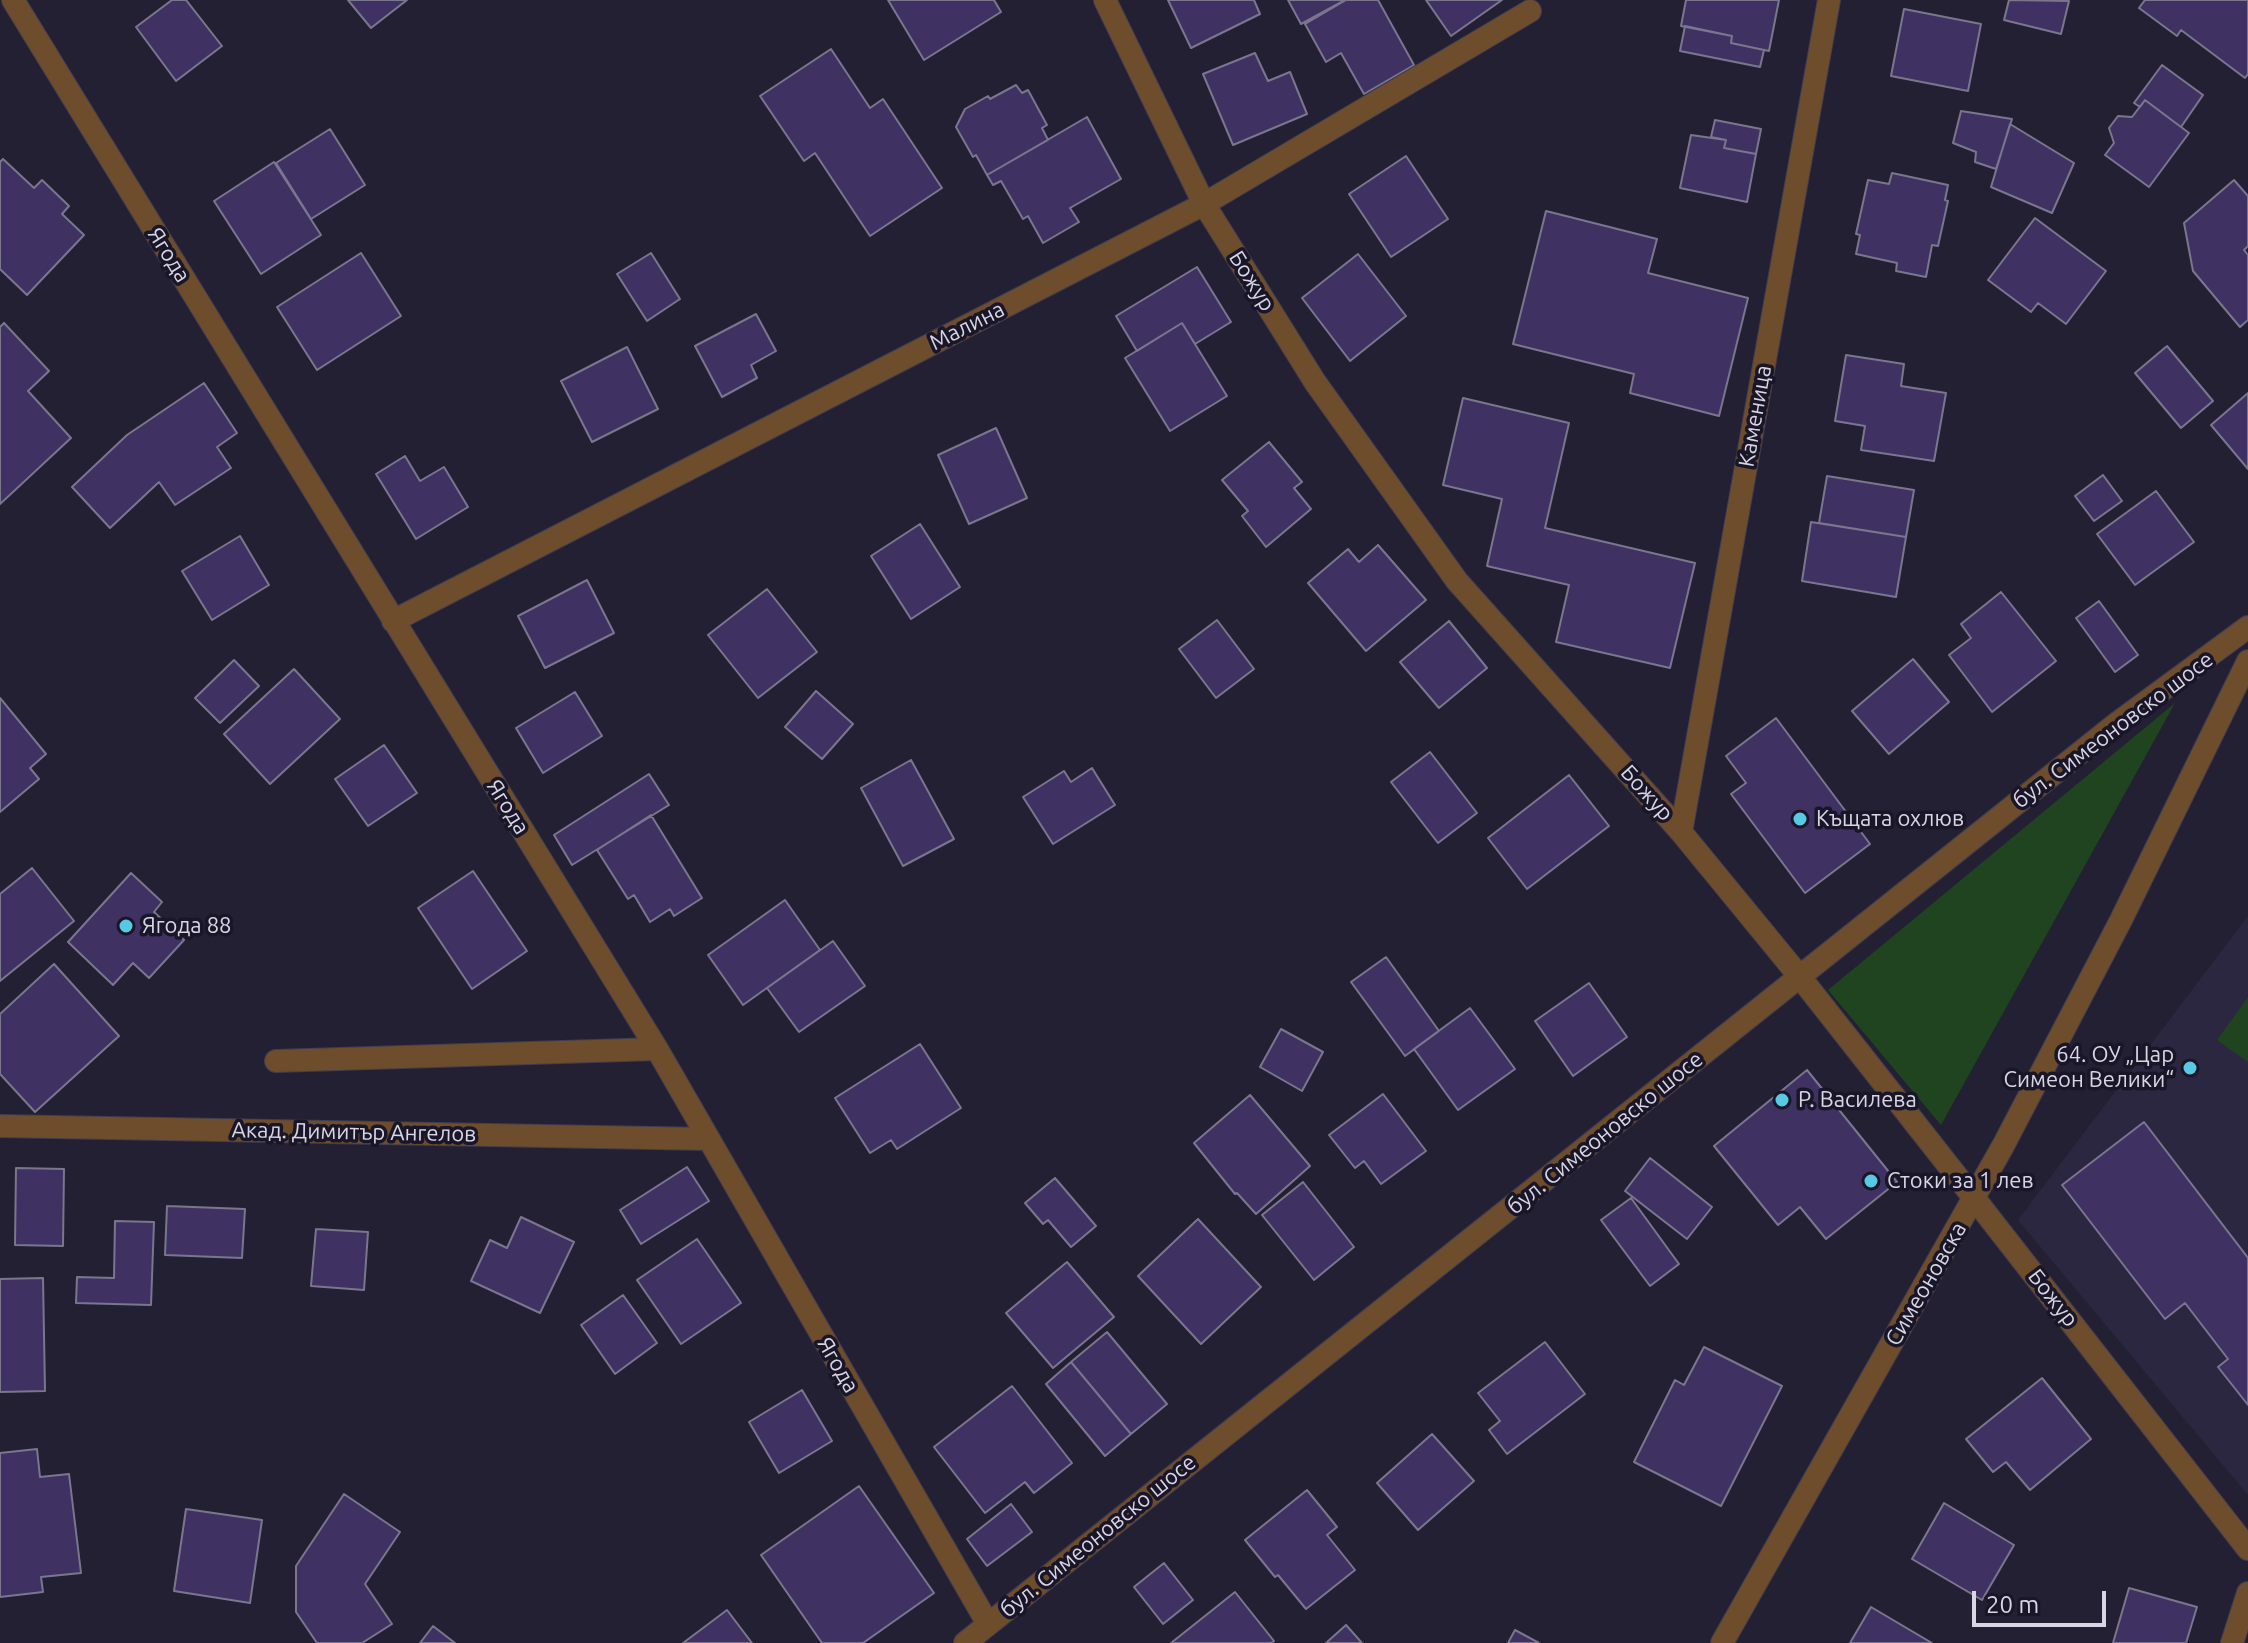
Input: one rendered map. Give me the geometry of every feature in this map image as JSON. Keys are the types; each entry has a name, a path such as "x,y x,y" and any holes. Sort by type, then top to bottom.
{"street":[{"name":"Ягода","path":"13,0 657,1049 988,1624"},
{"name":"Божур","path":"1105,0 1204,204 1315,382 1457,581 1681,832 1800,977 2248,1549"},
{"name":"Каменица","path":"1681,832 1829,0"},
{"name":"Малина","path":"393,621 1204,204 1530,11"},
{"name":"бул. Симеоновско шосе","path":"965,1643 2116,724 2248,627"},
{"name":"Симеоновска","path":"1722,1643 1974,1198 2121,920 2248,661"},
{"path":"276,1061 657,1049"},
{"name":"Акад. Димитър Ангелов","path":"0,1126 708,1139"},
{"path":"2232,1643 2248,1593"}],"shaded area":[{"name":"64. ОУ „Цар Симеон Велики“","path":"2248,916 2248,1495 2018,1220"}],"green space":[{"path":"2175,703 1941,1125 1828,990"},
{"path":"2248,997 2248,1062 2217,1040"}],"building":[{"path":"172,0 186,0 222,46 176,81 136,27"},
{"path":"348,0 407,0 371,28"},
{"path":"888,0 994,0 1001,12 924,60"},
{"path":"1168,0 1254,0 1260,14 1191,48"},
{"path":"1288,0 1345,0 1301,24"},
{"path":"1346,0 1378,0 1414,65 1364,94 1341,53 1326,62 1305,24"},
{"path":"1426,0 1502,0 1451,36"},
{"path":"1686,0 1779,0 1769,51 1731,43 1732,36 1681,26"},
{"path":"2009,0 2069,1 2061,34 2004,20"},
{"path":"2145,0 2248,0 2248,74 2245,78 2181,30 2177,36 2139,8"},
{"path":"1904,9 1981,24 1968,91 1891,76"},
{"path":"1685,26 1732,36 1731,43 1764,50 1760,67 1680,51"},
{"path":"831,49 870,108 883,99 942,188 870,236 815,153 804,161 760,96"},
{"path":"1255,53 1268,81 1290,72 1307,114 1233,145 1203,74"},
{"path":"2162,65 2203,95 2181,127 2145,100 2140,107 2134,103"},
{"path":"1016,85 1022,93 1028,90 1047,125 1042,128 1048,140 987,175 956,127 965,109"},
{"path":"2145,100 2189,133 2149,187 2105,155 2114,143 2109,128 2118,116 2132,117"},
{"path":"1961,111 2012,119 1996,169 1975,162 1976,152 1953,143"},
{"path":"1087,117 1121,179 1070,208 1079,222 1043,243 1028,216 1023,219 1001,181 993,185 987,175"},
{"path":"1715,120 1761,129 1756,154 1724,148 1726,140 1711,137"},
{"path":"2010,124 2074,163 2052,213 1991,187"},
{"path":"330,129 365,185 311,219 276,163"},
{"path":"1691,135 1726,140 1724,148 1756,154 1747,202 1680,188"},
{"path":"1406,156 1448,219 1391,257 1349,194"},
{"path":"3,159 34,188 42,180 69,206 62,214 84,235 27,295 0,269 0,162"},
{"path":"274,162 321,235 261,274 214,201"},
{"path":"1892,173 1948,185 1945,200 1948,201 1938,246 1932,245 1926,277 1896,271 1897,263 1856,254 1860,235 1856,234 1868,180 1889,184"},
{"path":"2234,180 2248,196 2248,246 2244,250 2248,255 2248,320 2240,327 2193,271 2184,223"},
{"path":"1546,211 1657,239 1648,273 1748,298 1719,416 1630,393 1634,374 1513,344"},
{"path":"2035,218 2106,271 2066,324 2038,303 2031,312 1988,280"},
{"path":"361,253 401,316 317,370 277,307"},
{"path":"651,253 680,299 647,321 617,274"},
{"path":"1358,254 1406,316 1350,361 1302,298"},
{"path":"1197,267 1231,322 1195,344 1182,323 1137,351 1116,316"},
{"path":"756,314 776,351 751,365 757,378 722,397 695,346"},
{"path":"4,323 49,371 28,391 71,438 0,504 0,327"},
{"path":"1182,323 1227,396 1170,431 1125,358"},
{"path":"2167,346 2213,401 2181,428 2135,373"},
{"path":"627,347 658,409 592,442 561,381"},
{"path":"1846,355 1904,364 1901,386 1946,393 1934,461 1861,450 1865,426 1835,421"},
{"path":"204,383 237,433 217,447 231,468 175,505 159,482 110,528 72,487 127,435"},
{"path":"2248,393 2248,469 2211,425"},
{"path":"1463,398 1569,423 1545,528 1695,563 1670,668 1556,642 1569,585 1487,566 1502,499 1443,485"},
{"path":"996,428 1027,498 969,524 938,455"},
{"path":"1269,442 1302,482 1294,488 1311,509 1266,547 1242,516 1248,511 1222,480"},
{"path":"405,456 420,481 444,467 468,507 416,539 376,474"},
{"path":"2103,475 2122,501 2094,521 2075,496"},
{"path":"1827,476 1914,490 1906,537 1819,523"},
{"path":"2156,491 2194,542 2135,585 2097,534"},
{"path":"1811,522 1906,537 1896,597 1802,581"},
{"path":"920,524 960,587 911,619 871,556"},
{"path":"240,536 269,585 212,620 182,571"},
{"path":"1378,545 1426,600 1366,651 1308,583 1348,549 1359,562"},
{"path":"587,580 614,633 545,668 518,616"},
{"path":"767,589 817,652 758,698 708,635"},
{"path":"2001,592 2056,661 1992,712 1949,655 1971,638 1961,624"},
{"path":"2099,601 2138,655 2115,672 2076,618"},
{"path":"1217,620 1254,669 1216,698 1179,649"},
{"path":"1449,621 1487,668 1439,708 1400,662"},
{"path":"1913,659 1949,702 1889,754 1852,711"},
{"path":"234,660 259,686 220,723 195,698"},
{"path":"294,669 340,719 270,784 224,734"},
{"path":"816,691 853,724 822,759 785,727"},
{"path":"575,692 602,736 543,773 516,728"},
{"path":"0,698 46,754 30,768 39,779 0,812"},
{"name":"Къщата охлюв","path":"1776,718 1870,844 1805,893 1731,794 1746,783 1726,756"},
{"path":"384,745 417,793 368,826 335,779"},
{"path":"1430,752 1477,813 1438,843 1391,782"},
{"path":"911,760 954,839 903,866 861,788"},
{"path":"1092,768 1115,805 1053,844 1023,797 1064,771 1071,782"},
{"path":"649,774 669,805 572,865 554,835"},
{"path":"1569,775 1609,826 1527,889 1488,838"},
{"path":"651,815 702,898 674,916 670,909 650,922 634,895 628,899 597,850"},
{"path":"32,868 74,921 0,981 0,894"},
{"path":"473,871 527,951 472,989 418,908"},
{"name":"Ягода 88","path":"131,873 162,902 154,912 184,940 149,978 133,963 113,985 68,942"},
{"path":"785,900 820,950 743,1005 708,955"},
{"path":"833,941 865,986 799,1032 767,988"},
{"path":"1386,957 1439,1031 1405,1056 1351,982"},
{"path":"54,964 119,1036 35,1112 0,1074 0,1014"},
{"path":"1589,983 1627,1037 1573,1076 1535,1021"},
{"path":"1470,1008 1515,1069 1458,1110 1414,1049"},
{"path":"1281,1029 1323,1052 1302,1091 1260,1067"},
{"path":"920,1044 961,1108 897,1149 891,1140 870,1153 835,1098"},
{"path":"1807,1070 1897,1182 1826,1239 1800,1207 1778,1225 1714,1146"},
{"path":"1383,1094 1426,1151 1381,1184 1364,1161 1355,1168 1329,1135"},
{"path":"1250,1095 1310,1166 1256,1214 1235,1194 1194,1143"},
{"path":"2144,1122 2248,1258 2248,1405 2218,1367 2228,1359 2185,1303 2165,1319 2062,1185"},
{"path":"1650,1158 1712,1207 1687,1239 1625,1191"},
{"path":"687,1167 709,1201 641,1244 620,1210"},
{"path":"16,1168 64,1169 63,1246 15,1245"},
{"path":"1055,1178 1096,1226 1071,1247 1048,1220 1043,1224 1025,1203"},
{"path":"1303,1182 1354,1247 1314,1280 1262,1215"},
{"path":"1631,1198 1679,1264 1650,1286 1601,1220"},
{"path":"167,1206 245,1209 242,1258 165,1255"},
{"path":"521,1217 574,1242 540,1313 471,1281 490,1240 507,1248"},
{"path":"1198,1219 1261,1287 1201,1344 1138,1276"},
{"path":"115,1221 154,1222 151,1305 76,1303 77,1277 114,1278"},
{"path":"316,1229 368,1232 364,1290 311,1286"},
{"path":"697,1239 741,1303 681,1344 637,1280"},
{"path":"1067,1262 1114,1317 1053,1368 1006,1313"},
{"path":"43,1278 45,1391 0,1392 0,1279"},
{"path":"623,1295 657,1343 615,1374 581,1325"},
{"path":"1107,1332 1167,1404 1131,1434 1071,1362"},
{"path":"1545,1342 1585,1394 1507,1454 1489,1430 1500,1421 1478,1393"},
{"path":"1704,1347 1782,1386 1721,1506 1634,1462 1675,1380 1684,1385"},
{"path":"1071,1362 1131,1434 1105,1456 1046,1384"},
{"path":"2042,1378 2091,1439 2030,1490 2006,1462 1993,1472 1966,1439"},
{"path":"1012,1386 1072,1463 1034,1493 1025,1482 985,1513 934,1447"},
{"path":"802,1390 832,1441 779,1473 749,1422"},
{"path":"1432,1434 1474,1481 1418,1530 1377,1483"},
{"path":"37,1449 40,1477 69,1474 81,1573 41,1577 43,1592 0,1597 0,1453"},
{"path":"859,1486 934,1593 863,1643 822,1643 761,1555"},
{"path":"1307,1490 1337,1527 1327,1535 1355,1570 1306,1609 1245,1540"},
{"path":"344,1494 400,1532 365,1584 392,1624 362,1643 317,1643 296,1612 296,1566"},
{"path":"1944,1503 2014,1545 1982,1600 1912,1559"},
{"path":"1011,1504 1032,1532 987,1566 967,1539"},
{"path":"186,1509 262,1520 250,1603 174,1591"},
{"path":"1164,1563 1193,1600 1163,1624 1134,1587"},
{"path":"2129,1588 2197,1607 2186,1643 2113,1643"},
{"path":"1235,1592 1274,1641 1171,1643"},
{"path":"1871,1607 1932,1643 1850,1643"},
{"path":"727,1610 752,1643 683,1643"},
{"path":"1346,1625 1362,1643 1326,1643"},
{"path":"433,1626 455,1643 420,1643"},
{"path":"1515,1630 1539,1643 1508,1643"}],"place":[{"name":"Къщата охлюв","path":"1800,819"},
{"name":"Ягода 88","path":"126,926"},
{"name":"64. ОУ „Цар Симеон Велики“","path":"2190,1068"},
{"name":"Р. Василева","path":"1782,1100"},
{"name":"Стоки за 1 лев","path":"1871,1181"}]}
